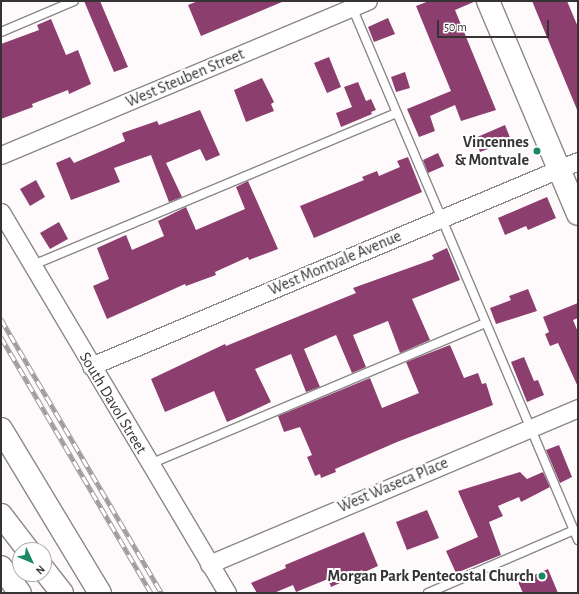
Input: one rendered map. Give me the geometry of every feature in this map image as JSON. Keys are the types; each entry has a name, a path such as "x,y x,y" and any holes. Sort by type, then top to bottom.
{"main road":[{"path":"488,1 568,165 578,214"},
{"path":"1,429 100,593"},
{"path":"1,515 22,542"},
{"path":"1,567 20,593"},
{"path":"52,580 62,593"}],"street":[{"name":"West Steuben Street","path":"1,155 350,4 368,1"},
{"name":"West Montvale Avenue","path":"92,366 568,165"},
{"name":"South Davol Street","path":"1,212 227,593"},
{"name":"West Waseca Place","path":"209,564 578,408"}],"lane":[{"path":"1,32 74,1"},
{"path":"350,4 529,428 578,540"},
{"path":"33,265 397,113"},
{"path":"150,464 485,323"},
{"path":"428,593 574,530"}],"building":[{"path":"84,1 100,1 128,67 114,72"},
{"path":"198,1 282,2 201,36 188,5"},
{"path":"429,1 476,1 455,10 496,110 461,121 455,105 430,116 435,131 419,137 407,109 451,91 416,6"},
{"path":"532,1 567,1 578,27 578,112"},
{"path":"388,18 395,34 374,42 368,27"},
{"path":"51,19 66,55 78,50 91,84 69,94 68,90 32,104 33,107 1,119 1,44 39,30 37,25"},
{"path":"329,57 341,87 327,93 314,63"},
{"path":"405,72 410,88 396,92 391,77"},
{"path":"262,78 274,102 271,104 274,111 246,122 234,90"},
{"path":"358,82 366,101 371,99 376,110 371,112 372,114 341,127 336,113 352,107 344,87"},
{"path":"200,110 220,155 206,161 200,149 166,163 182,197 169,202 151,155 114,168 120,182 71,200 56,163 70,157 74,163 125,141 122,133 157,121 159,125"},
{"path":"505,125 511,140 480,152 475,138"},
{"path":"438,153 444,166 428,173 423,160"},
{"path":"408,157 422,192 314,238 300,206 364,180 362,177 377,171 379,176 400,167 397,161"},
{"path":"36,180 45,197 30,206 20,189"},
{"path":"248,181 278,249 249,260 248,257 215,272 216,275 186,286 185,284 107,319 93,286 109,279 97,248 126,235 132,250 164,236 158,221 186,207 196,230 245,209 236,187"},
{"path":"547,197 556,218 528,230 526,226 505,235 498,218"},
{"path":"59,222 68,239 50,249 40,233"},
{"path":"447,248 460,280 412,299 430,340 400,353 388,321 353,335 366,367 352,373 336,335 304,349 320,387 306,392 291,354 255,369 271,402 241,416 227,422 214,391 165,412 151,379 225,344 226,346 356,293 353,288 434,259 432,255"},
{"path":"528,289 537,311 496,324 490,308 511,300 509,296"},
{"path":"578,303 578,318 573,320 578,332 578,387 558,343 550,346 545,334 549,332 543,317"},
{"path":"450,345 464,378 478,373 482,384 486,383 493,405 397,442 335,469 336,472 321,478 320,474 315,476 307,457 312,455 300,427 284,432 278,416 370,378 382,408 419,393 406,362"},
{"path":"524,357 534,381 538,380 544,395 527,402 511,362"},
{"path":"559,445 572,477 560,483 546,450"},
{"path":"520,472 527,479 543,472 550,487 521,502 519,497 498,506 503,516 489,522 501,555 456,573 446,551 478,537 458,491"},
{"path":"427,510 439,538 407,550 396,522"},
{"path":"364,532 378,566 331,587 328,579 296,592 293,585 274,593 257,593 251,583 286,568 285,565"},
{"name":"Morgan Park Pentecostal Church","path":"548,569 558,593 523,593 518,582"}],"railway":[{"path":"1,319 162,593"},
{"path":"1,337 151,593"}],"place":[{"name":"Vincennes & Montvale","path":"537,151"},
{"name":"Morgan Park Pentecostal Church","path":"542,576"}]}
